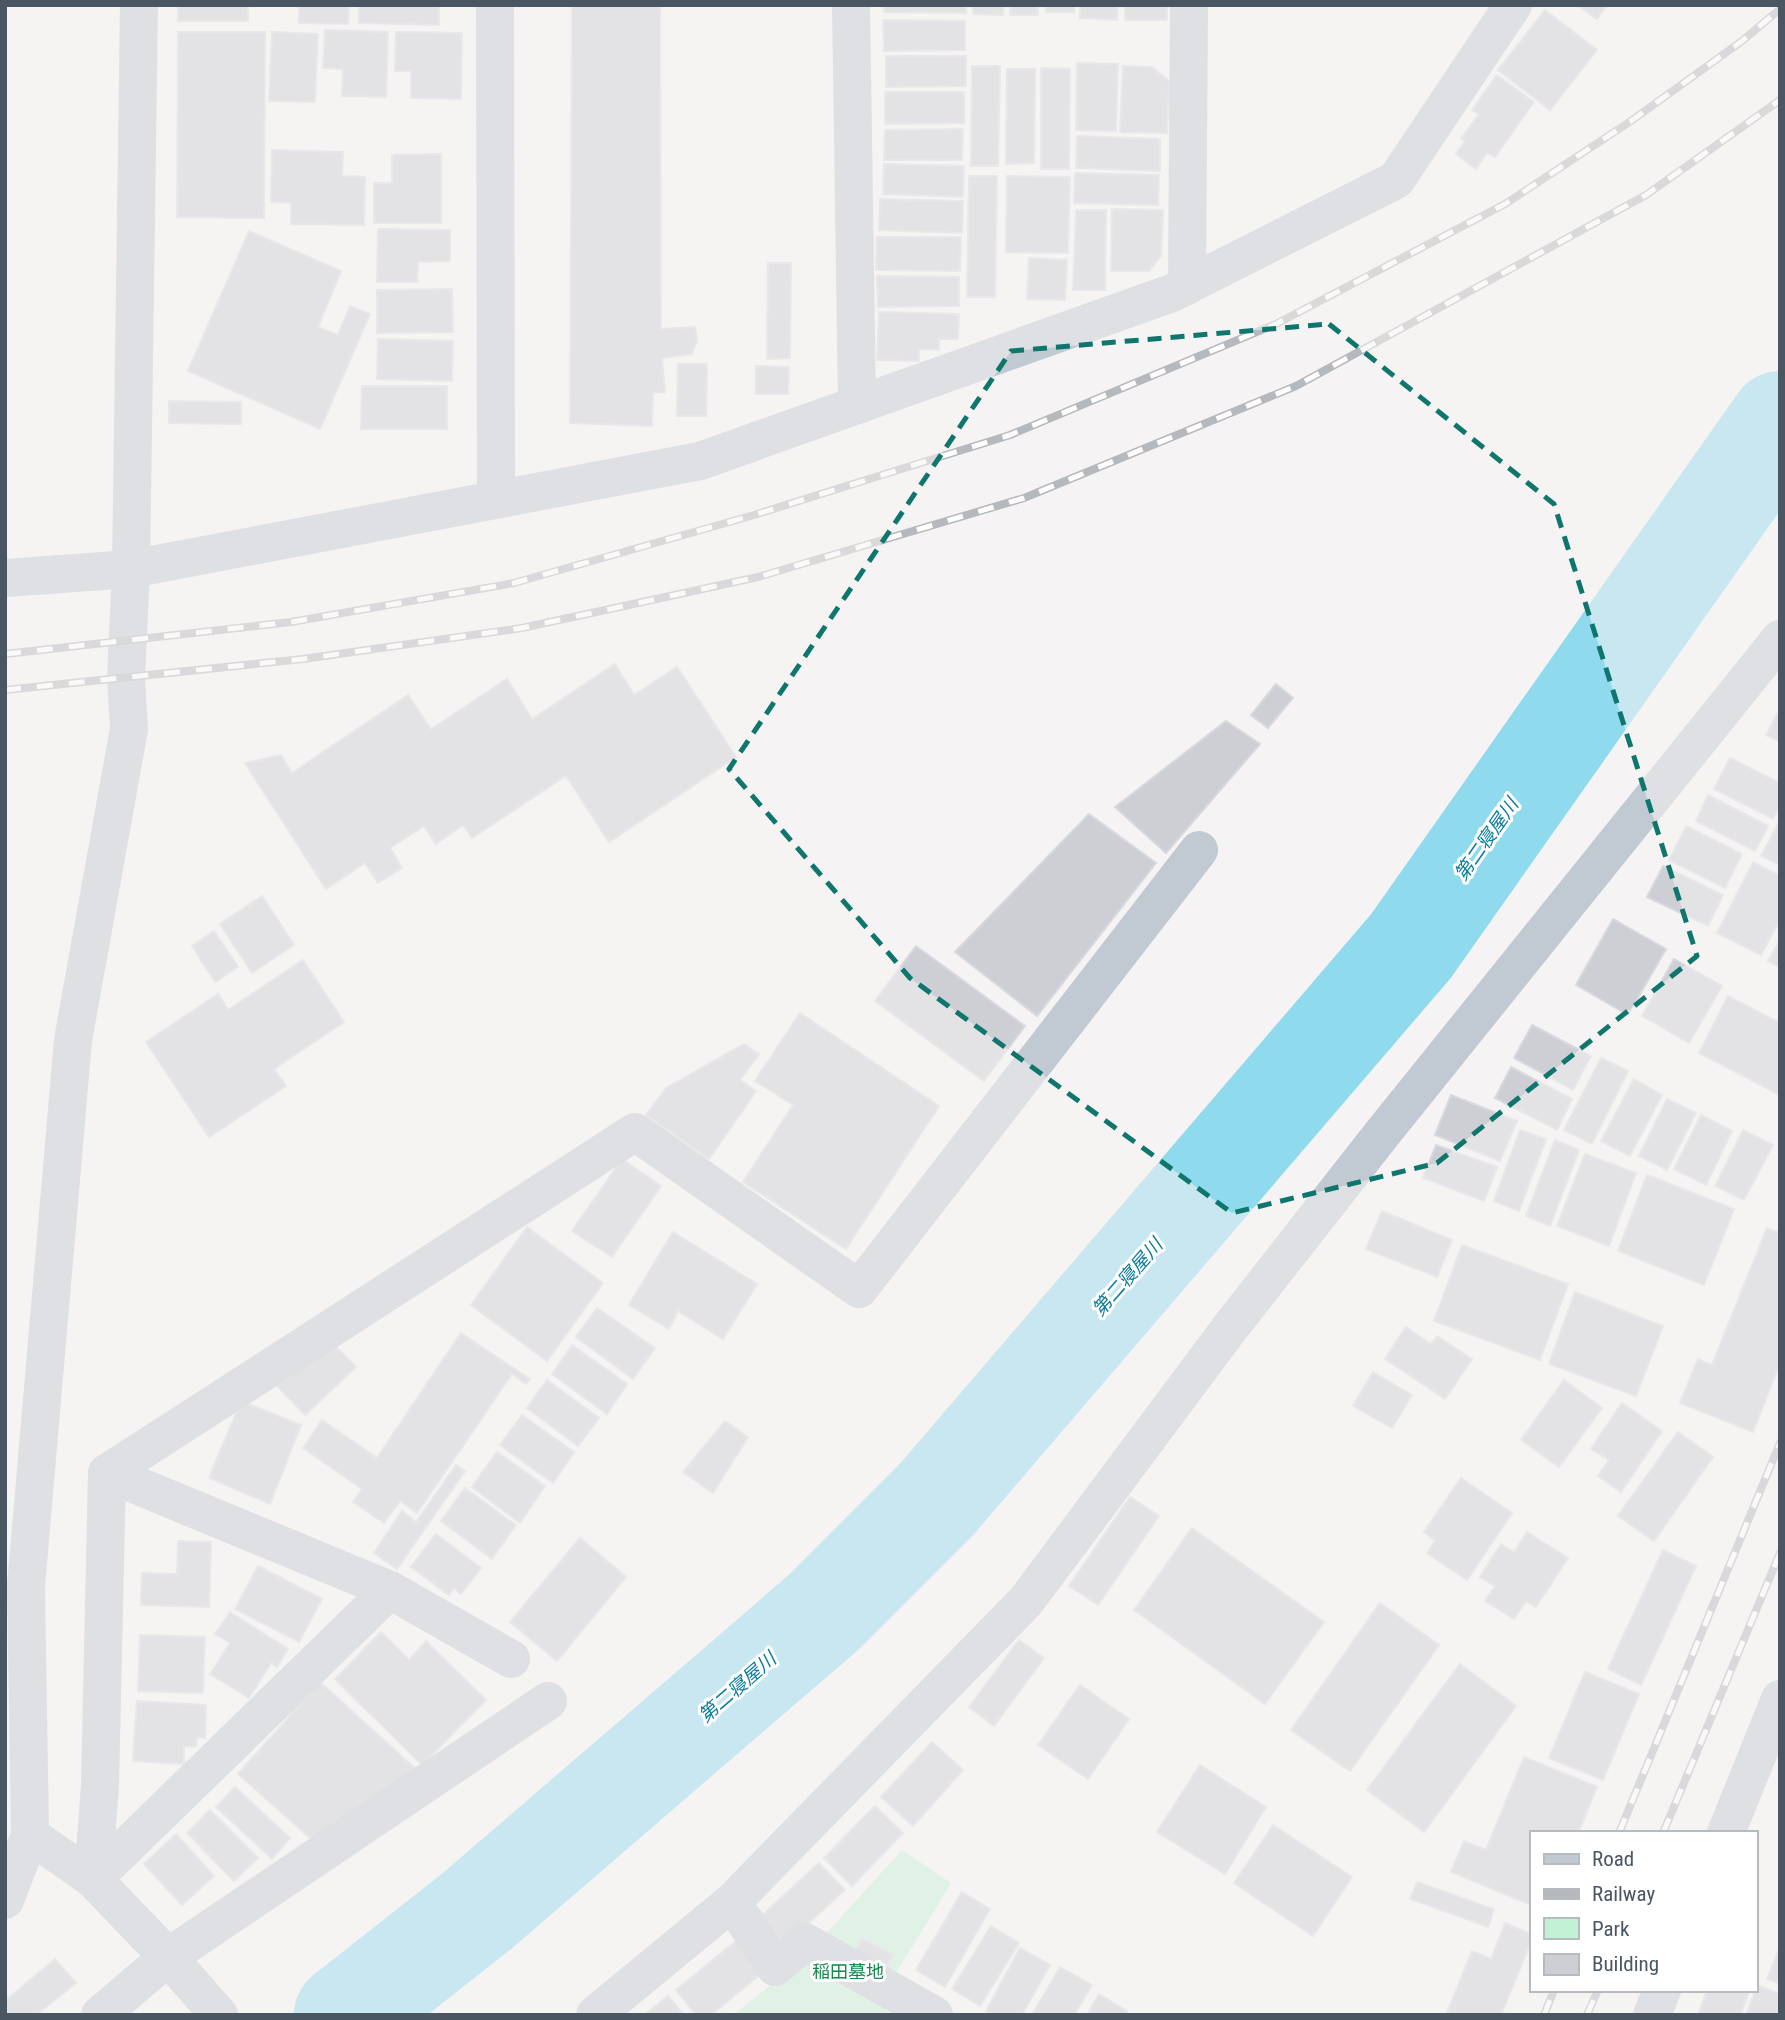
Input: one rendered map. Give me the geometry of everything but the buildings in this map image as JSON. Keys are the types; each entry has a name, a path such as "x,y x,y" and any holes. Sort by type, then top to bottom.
{"street":[{"path":"5,1900 30,1835 27,1573 72,1040 130,729 126,678 131,569 139,5"},
{"path":"495,5 496,499"},
{"path":"851,5 857,405"},
{"path":"1187,286 1189,5"},
{"path":"5,578 131,569 700,461 1187,286 1396,180 1513,5"},
{"path":"595,2015 732,1902 1026,1601 1229,1329 1381,1135 1780,639"},
{"path":"107,1473 635,1132 859,1289 1199,850"},
{"path":"93,1879 100,1785 107,1473"},
{"path":"107,1473 390,1590 511,1659"},
{"path":"93,1879 390,1590"},
{"path":"1727,1831 1780,1699"},
{"path":"100,2015 168,1957 548,1701"},
{"path":"30,1835 93,1879 219,2015"},
{"path":"732,1902 775,1967 806,1942 934,2015"},
{"path":"1652,2015 1661,1992"}],"highlighted area":[{"path":"1329,324 1554,504 1697,956 1437,1163 1232,1213 910,978 729,769 1011,351"}],"green space":[{"name":"稲田墓地","path":"902,1850 951,1883 877,2004 893,2015 733,2015 801,1961"}],"waterway":[{"name":"第二寝屋川","path":"345,2015 477,1911 824,1612 936,1500 1411,946 1780,422"}],"railway":[{"path":"5,654 291,622 514,583 754,515 1010,435 1276,324 1505,204 1631,121 1742,41 1780,9"},
{"path":"5,690 303,659 522,628 758,577 1024,498 1296,386 1646,195 1780,100"},
{"path":"1620,1831 1780,1443"},
{"path":"1664,1831 1780,1553"},
{"path":"1544,2015 1553,1992"},
{"path":"1587,2015 1597,1992"}]}
